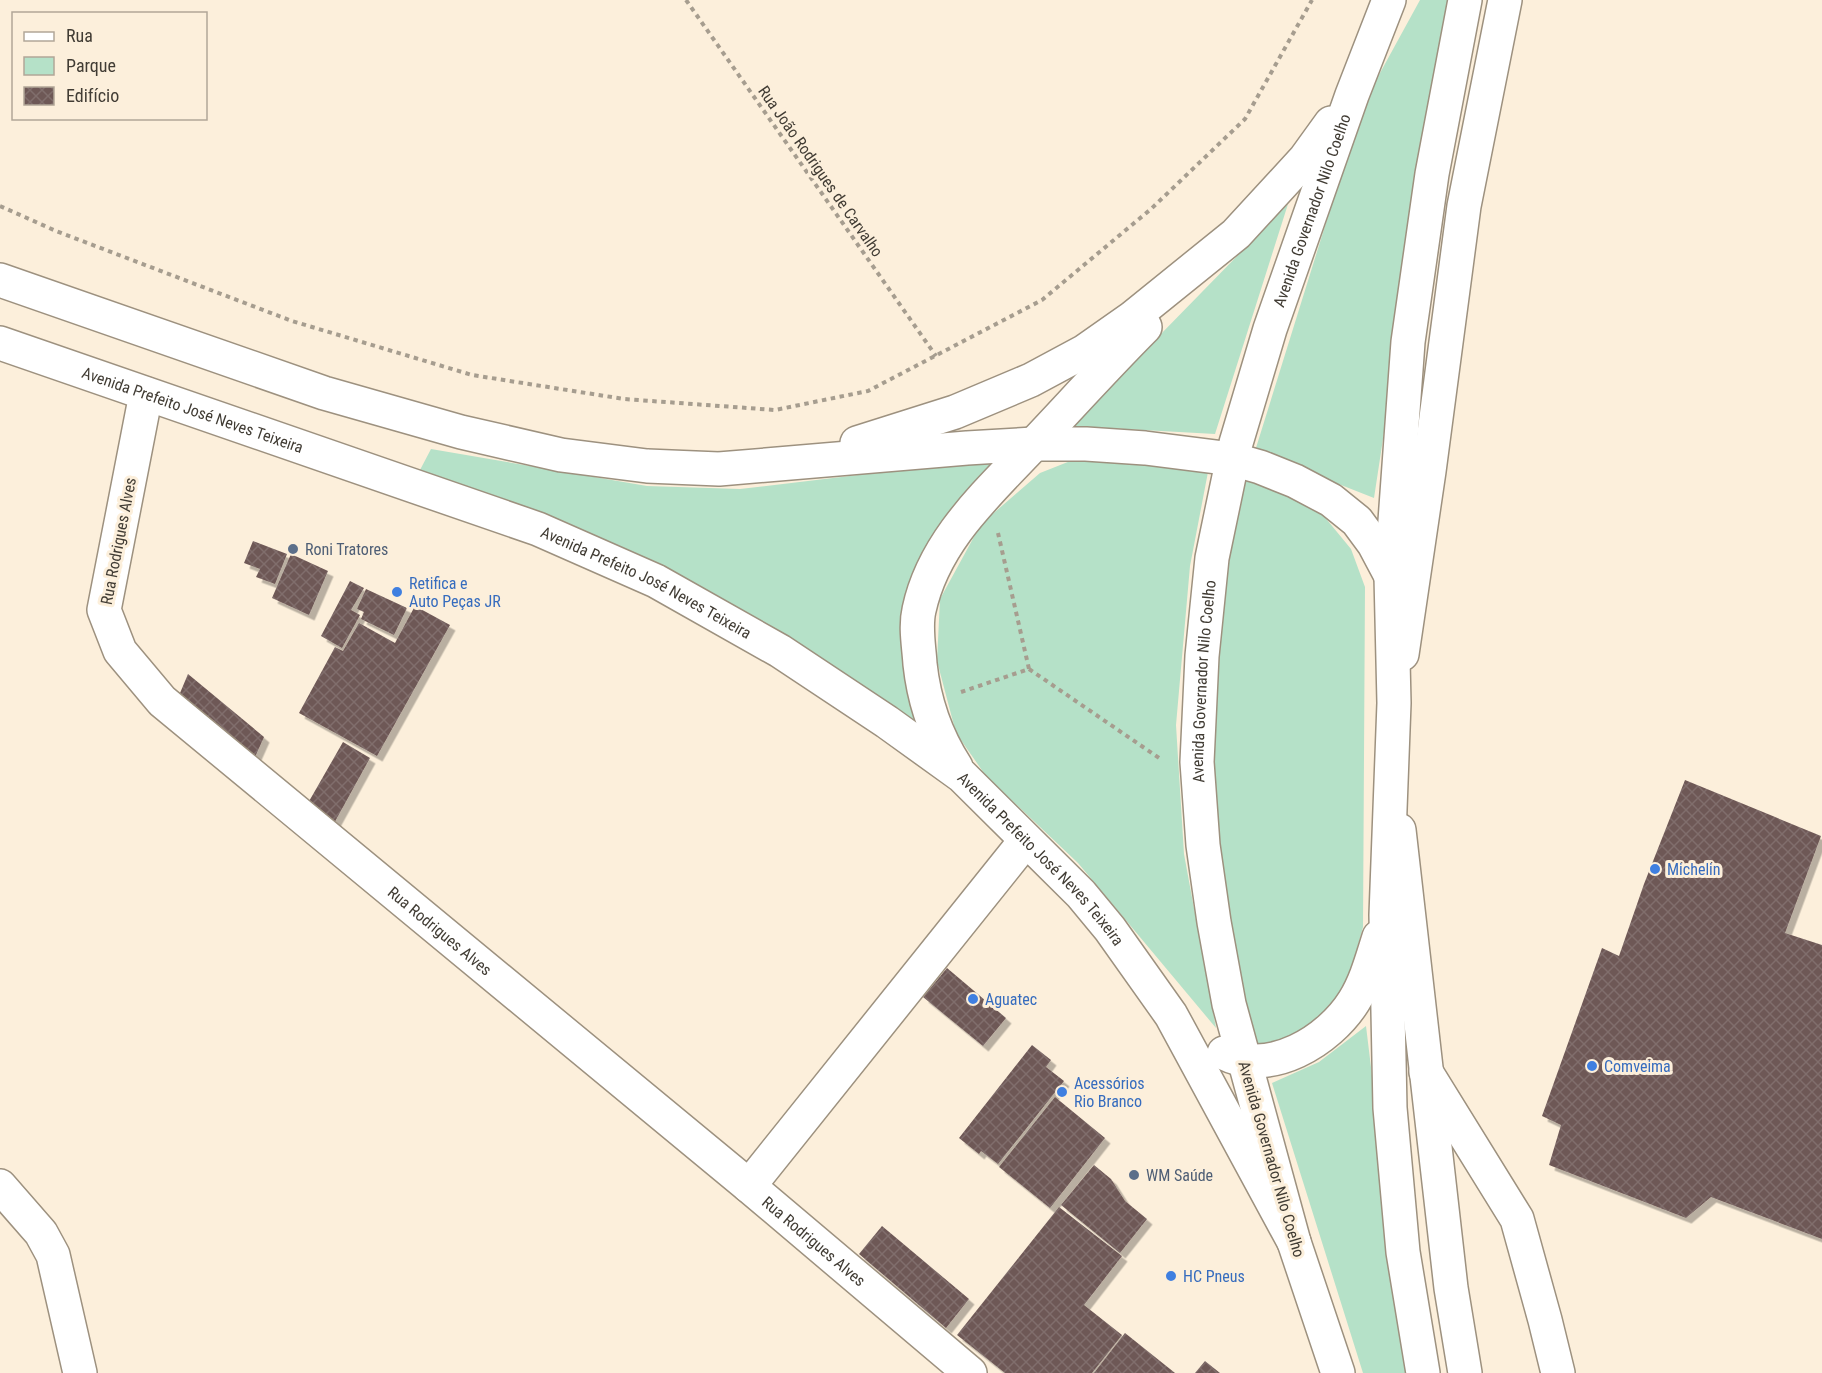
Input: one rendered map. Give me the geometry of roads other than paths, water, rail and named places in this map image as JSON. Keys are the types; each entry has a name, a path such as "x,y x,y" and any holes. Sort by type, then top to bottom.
{"main road":[{"name":"Avenida Governador Nilo Coelho","path":"1338,1373 1294,1242 1229,1004 1203,845 1197,762 1203,645 1212,558 1232,459 1270,329 1352,95 1389,0"},
{"path":"1423,1373 1402,1252 1391,1119 1386,915 1394,703 1391,576 1408,342 1432,174 1465,0"},
{"path":"1394,703 1429,471 1464,206 1506,0"},
{"path":"962,776 945,750 933,723 922,681 918,644 919,610 929,576 945,546 963,520 988,491 1098,374 1236,234 1305,159 1352,95"},
{"path":"783,464 955,412 1031,380 1085,351 1132,318 1236,234"},
{"path":"0,280 324,393 461,432 561,455 647,466 719,470 1034,444 1086,444 1145,448 1232,459 1295,481 1331,500 1357,521 1374,544 1391,576"},
{"name":"Avenida Prefeito José Neves Teixeira","path":"0,343 538,529 656,581 780,651 887,722 962,776 1080,894 1110,929 1171,1015"},
{"name":"Rua Rodrigues Alves","path":"146,394 104,610 120,651 162,700 749,1186 970,1373"},
{"path":"1392,755 1451,1288 1466,1373"},
{"path":"749,1186 1026,840"},
{"path":"1171,1015 1214,1048 1243,1060 1275,1059 1318,1040 1338,1023 1354,1001 1366,978 1386,915"},
{"path":"1171,1015 1294,1242"},
{"path":"1426,1072 1517,1219 1558,1373"},
{"path":"6,1201 41,1233 53,1255 80,1373"}],"place":[{"name":"Roni Tratores","path":"293,549"},
{"name":"Retifica e Auto Peças JR","path":"397,592"},
{"name":"Michelin","path":"1655,869"},
{"name":"Aguatec","path":"973,999"},
{"name":"Comveima","path":"1592,1066"},
{"name":"Acessórios Rio Branco","path":"1062,1092"},
{"name":"WM Saúde","path":"1134,1175"},
{"name":"HC Pneus","path":"1171,1276"}]}
